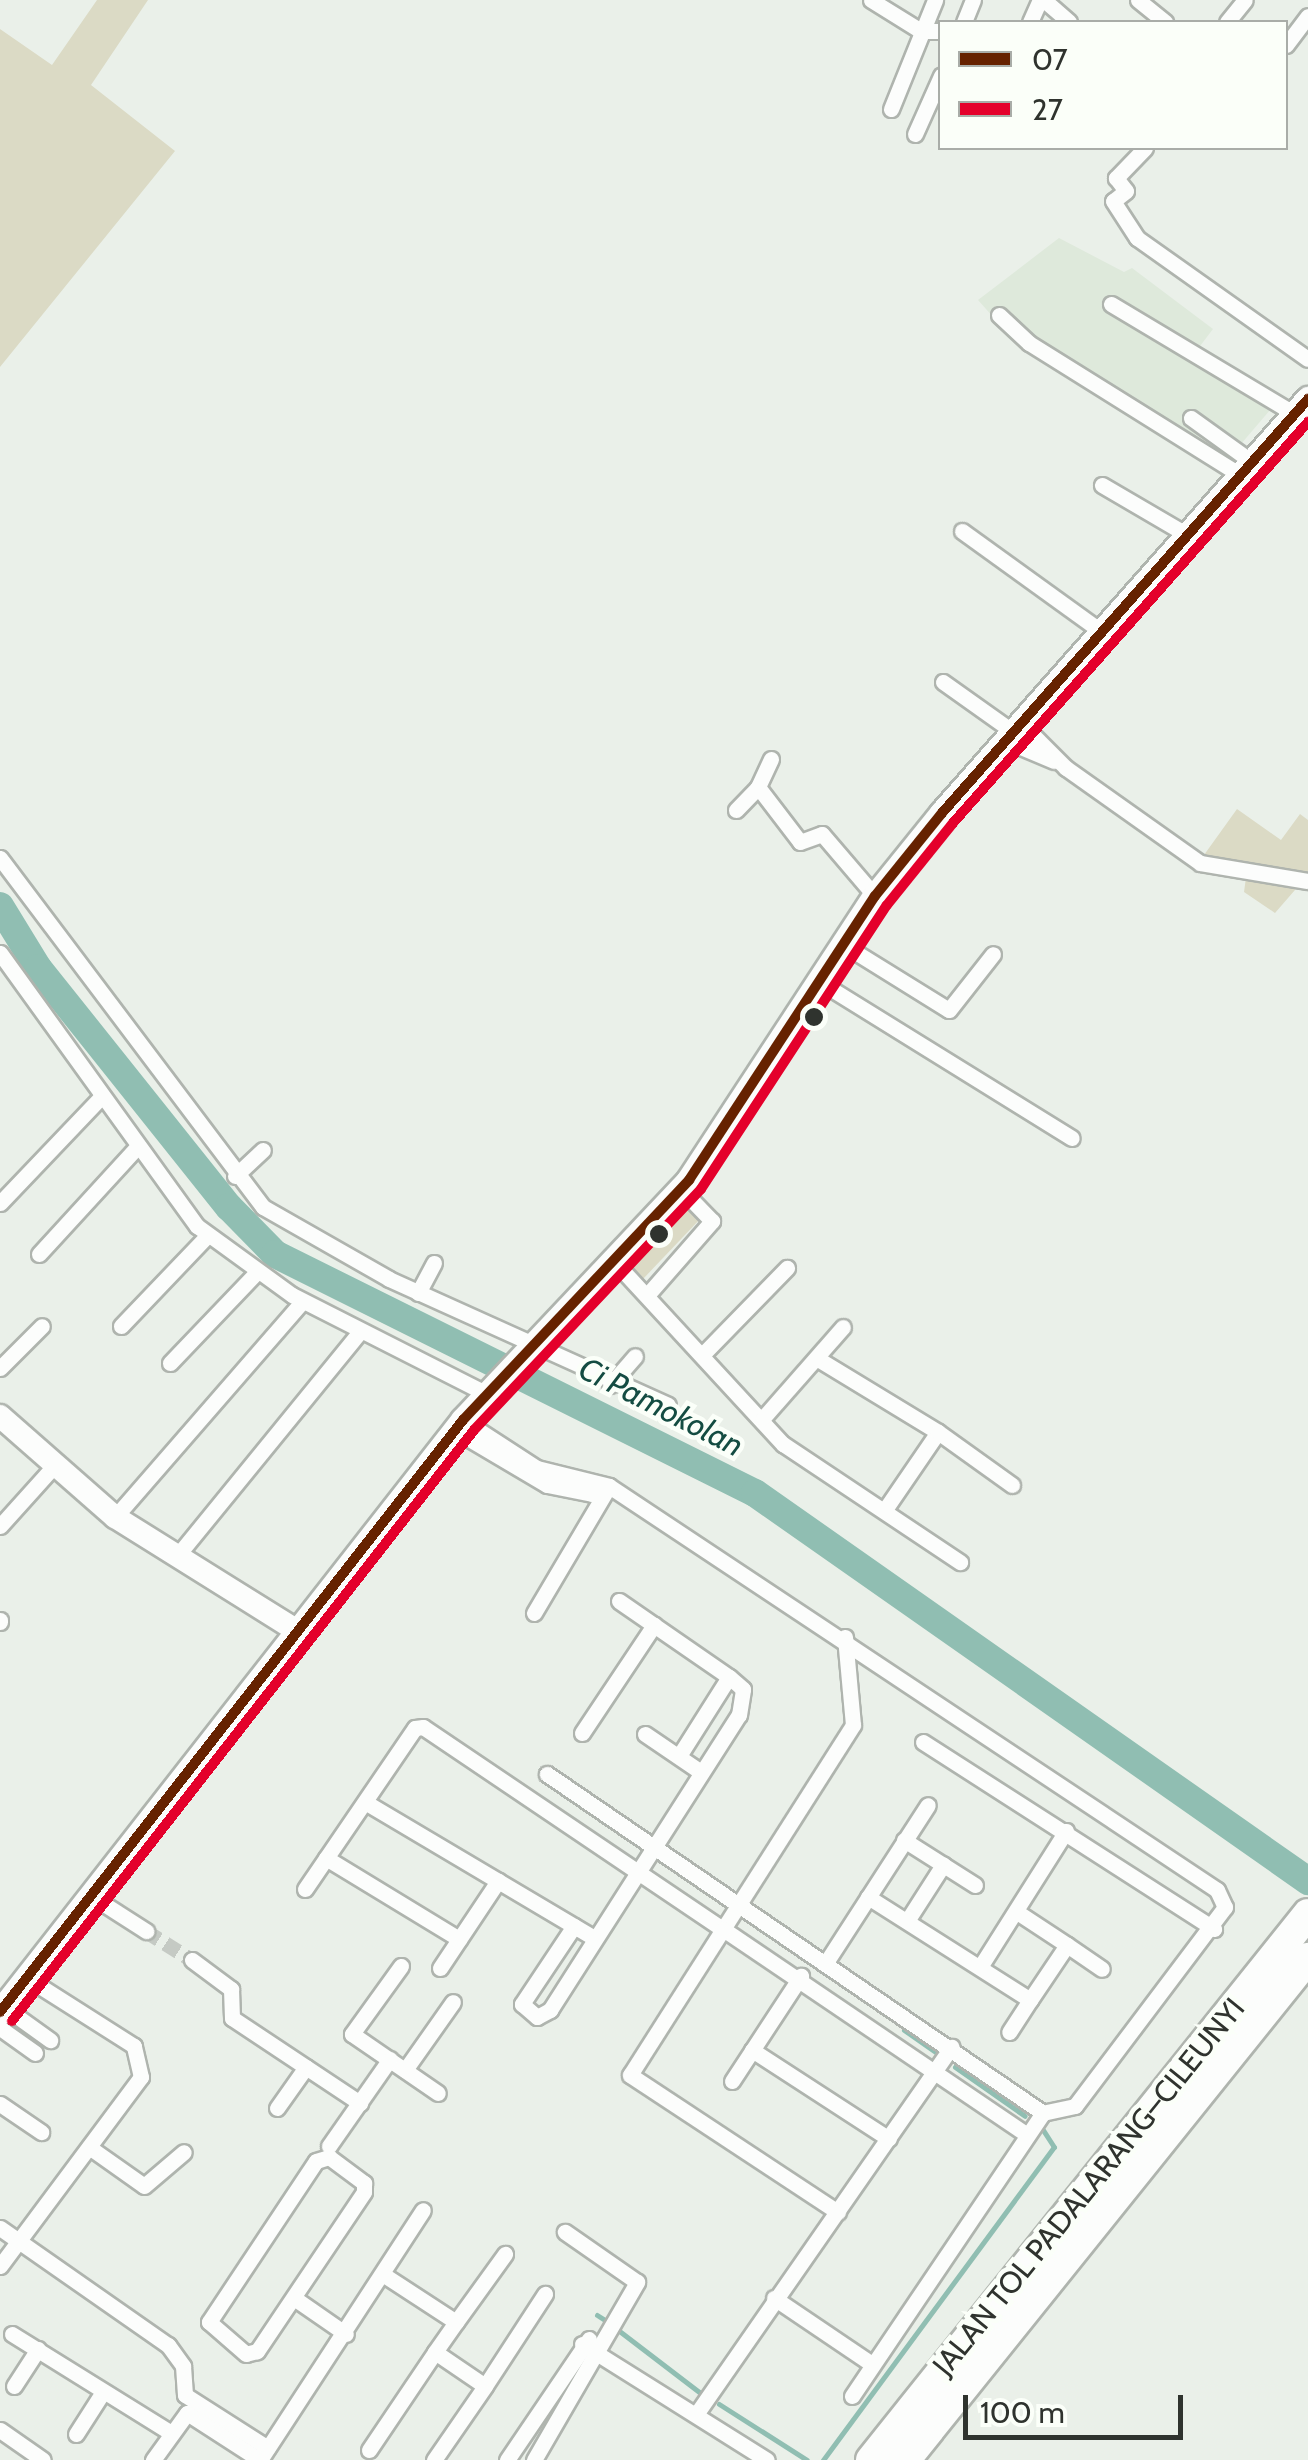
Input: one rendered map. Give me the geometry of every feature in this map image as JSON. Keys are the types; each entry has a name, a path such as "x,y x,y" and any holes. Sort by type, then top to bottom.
{"highway":[{"name":"JALAN TOL PADALARANG–CILEUNYI","path":"871,2460 1308,1914"},
{"name":"JALAN TOL PADALARANG–CILEUNYI","path":"905,2460 1308,1958"}],"main road":[{"path":"1,2015 90,1894 458,1425 680,1189 875,896 1012,731 1302,406"}],"street":[{"path":"872,0 921,31 938,31"},
{"path":"891,109 935,0"},
{"path":"1042,0 1067,20"},
{"path":"1138,0 1163,20"},
{"path":"1288,42 1308,16"},
{"path":"915,134 938,81"},
{"path":"1143,150 1116,178 1126,191 1113,202 1130,228 1308,359"},
{"path":"1111,304 1302,406"},
{"path":"999,315 1052,358 1246,468"},
{"path":"1191,418 1246,468"},
{"path":"1102,485 1186,534"},
{"path":"962,531 1102,632"},
{"path":"943,682 1200,863 1308,881"},
{"path":"1012,731 1066,768"},
{"path":"736,810 758,787 771,759"},
{"path":"758,787 800,842 822,834 875,896"},
{"path":"0,858 235,1176 300,1233 610,1385 668,1405"},
{"path":"844,945 949,1010 993,954"},
{"path":"0,953 138,1146 208,1235 302,1301 360,1332 489,1389"},
{"path":"820,982 1072,1138"},
{"path":"0,1203 102,1096"},
{"path":"39,1254 138,1146"},
{"path":"235,1176 262,1150"},
{"path":"650,1293 712,1221 680,1189"},
{"path":"122,1326 208,1235"},
{"path":"612,1260 650,1293 783,1444 886,1508 960,1562"},
{"path":"418,1292 434,1262"},
{"path":"704,1353 787,1268"},
{"path":"170,1363 257,1272"},
{"path":"116,1518 302,1301"},
{"path":"0,1368 42,1326"},
{"path":"763,1418 818,1360 843,1327"},
{"path":"177,1556 360,1332"},
{"path":"610,1385 636,1356"},
{"path":"818,1360 938,1432 1012,1485"},
{"path":"0,1416 116,1518 291,1637"},
{"path":"458,1425 547,1485 592,1494 609,1486"},
{"path":"886,1508 938,1432"},
{"path":"0,1526 55,1465"},
{"path":"534,1614 609,1486"},
{"path":"609,1486 845,1638 1221,1894 1225,1908 1214,1929 1075,2106 1042,2113 852,2396"},
{"path":"574,1926 522,2004 537,2017 550,2010 744,1700 729,1677 619,1601"},
{"path":"582,1733 654,1624"},
{"path":"838,2212 630,2075 853,1725 845,1638"},
{"path":"679,1756 729,1677"},
{"path":"304,1889 421,1726 639,1866 825,1964 1042,2113"},
{"path":"645,1734 701,1772"},
{"path":"922,1742 1214,1929"},
{"path":"547,1774 652,1846 801,1976 1026,2134"},
{"path":"365,1802 594,1938"},
{"path":"825,1964 928,1805"},
{"path":"980,1967 1066,1831"},
{"path":"904,1840 975,1885"},
{"path":"326,1858 459,1939"},
{"path":"907,1921 943,1865"},
{"path":"440,1968 498,1880"},
{"path":"90,1894 146,1931"},
{"path":"868,1897 1030,2000"},
{"path":"1017,1912 1102,1969"},
{"path":"1009,2032 1067,1945"},
{"path":"192,1960 231,1989 232,2018 360,2103"},
{"path":"401,1966 352,2034 438,2093"},
{"path":"732,2081 801,1976"},
{"path":"0,2266 141,2078 140,2054 27,1978"},
{"path":"405,2070 452,2002"},
{"path":"1,2015 50,2040"},
{"path":"1,2015 35,2053"},
{"path":"697,2414 950,2047"},
{"path":"752,2050 889,2139"},
{"path":"329,2146 390,2059"},
{"path":"277,2108 306,2067"},
{"path":"0,2104 41,2132"},
{"path":"89,2148 144,2186 184,2152"},
{"path":"329,2157 364,2183 364,2192 294,2298 252,2354 210,2326 316,2161 329,2157"},
{"path":"262,2456 346,2334 424,2210"},
{"path":"0,2228 168,2345 184,2366 185,2395 262,2456"},
{"path":"534,2460 598,2354 604,2332 637,2278 565,2232"},
{"path":"370,2450 505,2254"},
{"path":"384,2275 456,2322"},
{"path":"434,2460 545,2294"},
{"path":"294,2298 346,2334"},
{"path":"774,2298 872,2364"},
{"path":"508,2460 582,2344 604,2332"},
{"path":"12,2334 168,2431"},
{"path":"582,2344 767,2460"},
{"path":"14,2386 38,2349"},
{"path":"435,2352 485,2386"},
{"path":"76,2434 103,2392"},
{"path":"152,2460 168,2431 187,2413 262,2456"},
{"path":"0,2430 43,2460"}],"shaded area":[{"path":"97,0 148,0 91,85 175,151 0,367 0,29 52,65"},
{"path":"1059,238 1124,272 1132,268 1213,329 1197,350 1276,403 1223,465 1002,327 978,300"},
{"path":"1237,809 1281,840 1300,814 1308,820 1308,875 1275,913 1244,892 1248,863 1204,855"},
{"path":"685,1201 702,1217 643,1279 627,1263"}],"waterway":[{"name":"Ci Pamokolan","path":"0,906 38,968 229,1207 275,1254 755,1493 1308,1881"},
{"path":"904,2030 935,2052"},
{"path":"955,2067 1025,2116"},
{"path":"823,2460 1054,2147 1043,2130"},
{"path":"597,2315 605,2320"},
{"path":"618,2330 703,2395"},
{"path":"719,2404 807,2460"}],"tunnel":[{"path":"146,1931 192,1960"}],"transit line":[{"name":"07","path":"0,2012 463,1420 689,1180 875,896 942,813 1308,399"},
{"name":"27","path":"12,2021 474,1430 701,1189 887,905 953,823 1308,422"}]}
